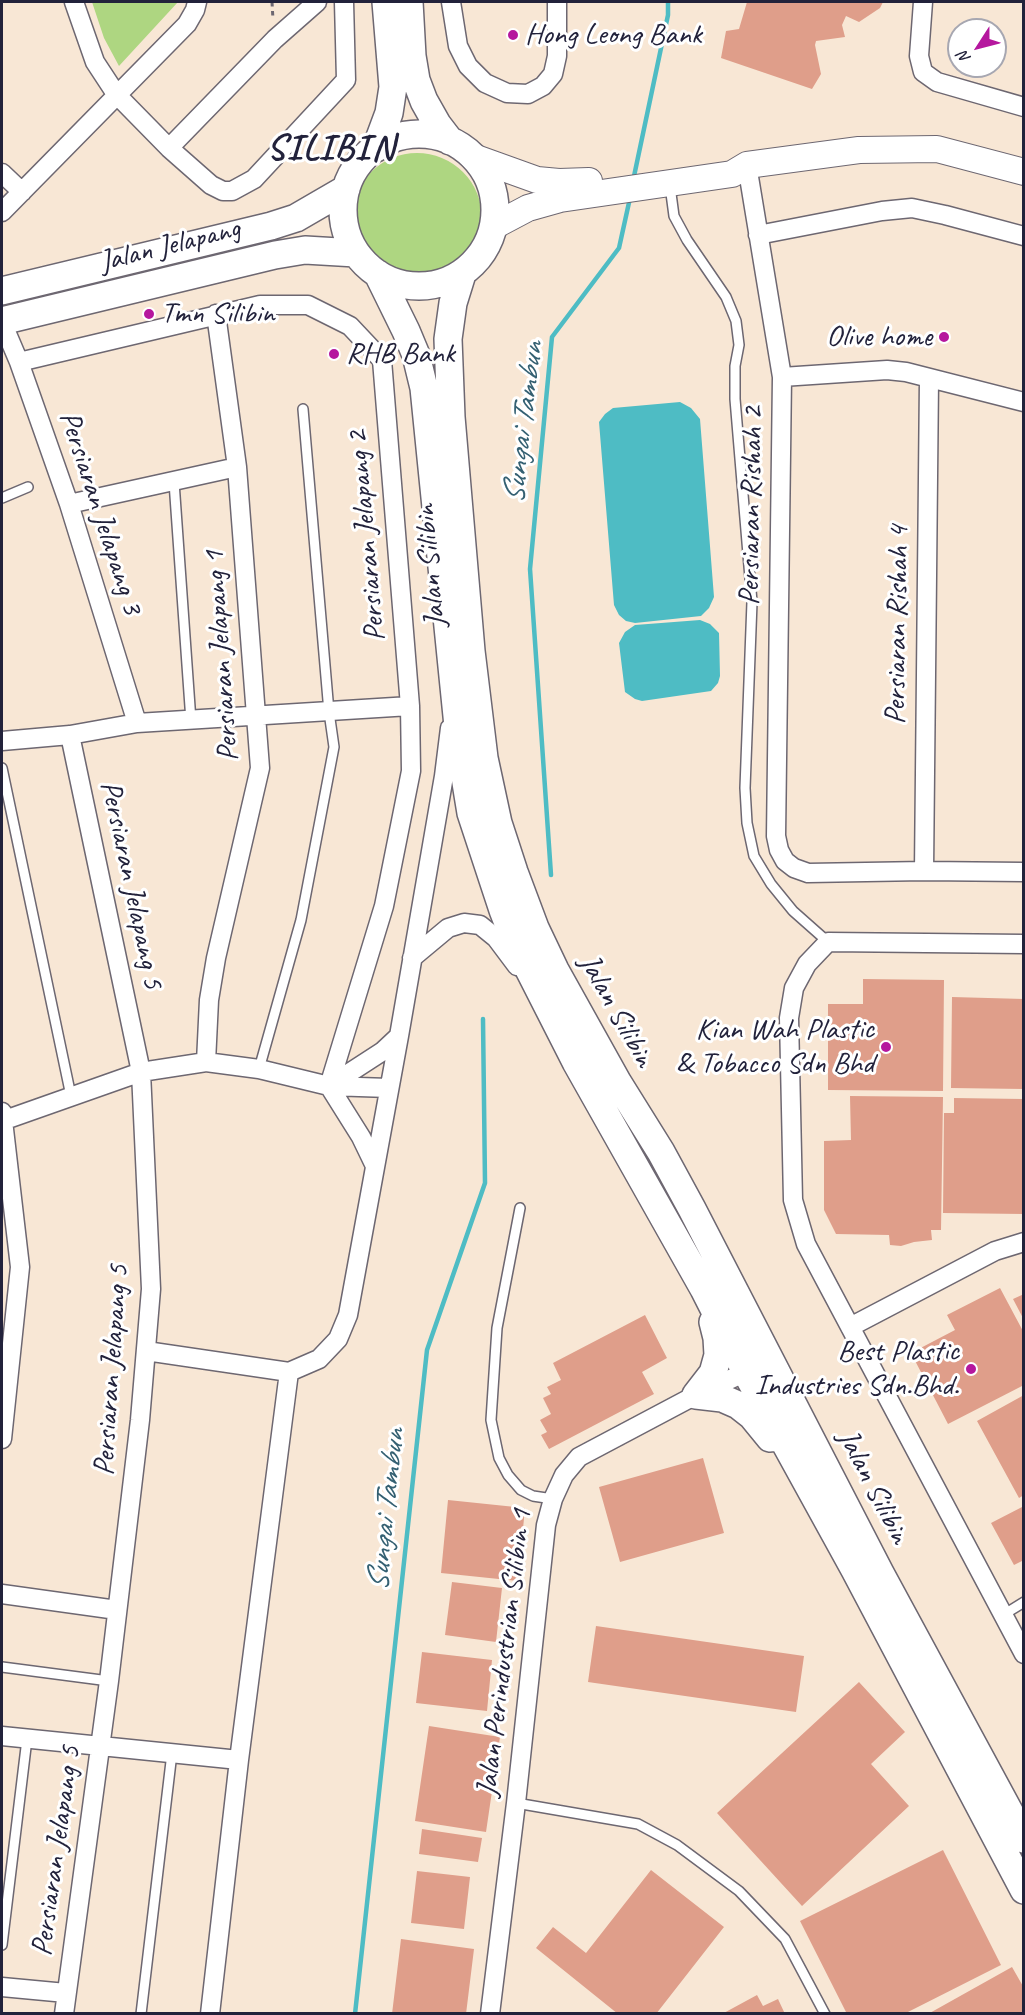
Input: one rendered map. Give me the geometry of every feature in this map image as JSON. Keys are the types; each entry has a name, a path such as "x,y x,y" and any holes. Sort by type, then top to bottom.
{"main road":[{"path":"376,148 389,112 393,87 386,2"},
{"path":"410,2 412,56 416,80 424,101 450,141"},
{"path":"473,157 484,171 492,188 495,207 494,226 483,253 462,273 446,282 423,286 399,284 378,274 356,253 344,222 346,189 358,166 376,148 393,139 412,135 431,135 450,141 473,157 515,174 581,189 662,180 730,161 747,165 859,150 906,148 937,149 1023,171"},
{"name":"Jalan Jelapang","path":"2,291 271,226 296,218 346,189"},
{"path":"494,226 528,208 560,199 581,189"},
{"name":"Jalan Jelapang","path":"2,321 275,255 305,250 356,253"},
{"name":"Jalan Silibin","path":"462,273 453,303 448,339 449,394 471,651 484,758 498,823 535,928 555,970 692,1209 828,1496 1023,1890"},
{"name":"Jalan Silibin","path":"378,274 410,339 424,388 454,697 471,813 503,910 538,988 576,1062 704,1289 746,1372 886,1584 1023,1839"},
{"path":"692,1209 710,1269 753,1348 754,1362 746,1372"},
{"path":"696,1395 713,1373 718,1355 717,1338 704,1289"},
{"path":"696,1395 722,1398 738,1405 752,1416 828,1496"}],"street":[{"path":"74,2 95,62 116,94 168,148 211,185 223,191 232,191 254,179 346,80 344,2"},
{"path":"2,212 187,24 197,2"},
{"path":"168,148 275,39 317,2"},
{"path":"451,2 458,46 468,66 485,83 507,93 528,94 543,86 553,74 557,56 557,2"},
{"path":"923,2 919,56 922,72 937,82 1023,107"},
{"name":"Persiaran Rishah 2","path":"747,165 782,377 776,836 779,850 785,861 794,868 808,873 924,871"},
{"path":"2,173 22,192"},
{"path":"758,235 882,211 912,208 1023,236"},
{"name":"Persiaran Jelapang 2","path":"19,362 260,304 308,305 350,326 382,360 410,706 411,771 384,906 329,1086"},
{"name":"Persiaran Jelapang 1","path":"206,1062 209,1000 216,958 260,768 237,467 216,314"},
{"name":"Persiaran Jelapang 3","path":"2,321 19,362 69,504 137,723"},
{"path":"782,377 887,370 906,372 1023,402"},
{"name":"Persiaran Rishah 4","path":"924,871 929,379"},
{"path":"69,504 237,467"},
{"name":"Jalan Silibin","path":"289,1372 319,1359 338,1340 348,1315 444,776 454,697"},
{"path":"2,741 70,735 137,723 410,706"},
{"name":"Persiaran Jelapang 5","path":"64,2013 109,1682 140,1420 151,1289 141,1072 70,735"},
{"path":"924,871 1023,872"},
{"path":"412,958 448,928 464,923 480,925 496,938 524,975 538,988"},
{"path":"1023,944 828,942 807,964 794,988 789,1018 794,1200 806,1244 1023,1654"},
{"path":"329,1086 383,1051 399,1036"},
{"path":"2,1439 20,1267 2,1118 141,1072 206,1062 259,1069 329,1086 389,1088"},
{"path":"329,1086 361,1137 375,1166"},
{"path":"850,1327 994,1251 1023,1242"},
{"path":"146,1351 289,1372 239,1760 210,2013"},
{"name":"Jalan Perindustrian Silibin 1","path":"490,2013 516,1803 546,1525 552,1499 564,1475 579,1456 696,1395 746,1372"},
{"path":"2,1594 117,1610"},
{"path":"2,1736 239,1760"},
{"path":"2,1987 66,1993"}],"lane":[{"path":"662,180 674,216 687,240 726,297 736,321 740,345 735,366 735,399 752,602 745,788 749,834 754,856 771,884 793,911 828,942"},
{"path":"259,1069 301,920 334,747 303,409"},
{"path":"174,482 191,721"},
{"path":"2,498 28,487"},
{"path":"2,768 71,1096"},
{"path":"520,1208 497,1328 490,1419 499,1458 508,1475 521,1490 533,1496 552,1499"},
{"path":"1003,1615 1023,1602"},
{"path":"2,1667 109,1682"},
{"path":"2,1945 27,1738"},
{"path":"141,2013 172,1753"},
{"path":"516,1803 638,1824 677,1845 739,1891 785,1939 825,2013"}],"green space":[{"path":"92,2 178,2 119,66 104,38"},
{"path":"417,153 442,158 463,172 477,193 482,218 477,243 463,264 442,278 417,283 392,278 371,264 357,243 352,218 357,193 371,172 392,158"}],"water":[{"path":"680,402 691,408 700,419 714,597 709,608 701,616 635,623 626,621 619,615 614,605 599,422 613,408"},
{"path":"700,620 710,624 719,633 720,676 718,683 711,691 642,701 625,692 619,643 625,632 635,625"}],"building":[{"path":"747,2 883,2 880,8 859,22 846,16 842,25 845,37 816,41 821,74 812,89 721,58 726,31 739,29"},
{"name":"Kian Wah Plastic & Tobacco Sdn Bhd","path":"863,979 944,980 943,1091 828,1090 828,1004 863,1004"},
{"path":"952,997 1024,999 1024,1089 951,1088"},
{"path":"850,1096 943,1097 941,1230 931,1230 932,1240 901,1246 890,1245 889,1235 836,1234 824,1210 824,1141 851,1140"},
{"path":"954,1098 1023,1099 1024,1214 943,1213 944,1113 954,1113"},
{"name":"Best Plastic Industries Sdn.Bhd.","path":"1000,1288 1024,1333 1024,1385 948,1424 911,1353 955,1330 947,1315"},
{"path":"1024,1294 1024,1320 1013,1299"},
{"path":"645,1315 667,1358 642,1372 654,1394 549,1449 541,1435 547,1432 540,1420 551,1414 543,1398 551,1394 547,1387 561,1380 553,1363"},
{"path":"1024,1395 1024,1495 1019,1498 977,1421"},
{"path":"703,1458 724,1533 620,1562 599,1487"},
{"path":"448,1500 525,1508 518,1581 441,1573"},
{"path":"1024,1506 1024,1560 1014,1565 991,1523"},
{"path":"452,1582 502,1588 496,1642 445,1635"},
{"path":"596,1626 804,1656 796,1712 588,1682"},
{"path":"422,1652 492,1660 487,1711 416,1703"},
{"path":"859,1682 905,1732 871,1764 909,1806 802,1906 717,1813"},
{"path":"429,1726 500,1737 486,1832 415,1821"},
{"path":"422,1829 482,1838 478,1862 419,1854"},
{"path":"943,1850 1001,1965 904,2014 847,2014 800,1921"},
{"path":"651,1870 724,1927 656,2014 618,2014 536,1948 553,1927 586,1953"},
{"path":"417,1871 470,1877 464,1929 411,1923"},
{"path":"401,1939 474,1949 466,2014 392,2014"},
{"path":"1012,1967 1024,1988 1024,2014 928,2014"},
{"path":"757,1995 763,2006 778,1999 785,2014 722,2014"}],"waterway":[{"name":"Sungai Tambun","path":"633,181 668,15 668,2"},
{"name":"Sungai Tambun","path":"551,875 530,569 552,337 619,248 630,198"},
{"name":"Sungai Tambun","path":"355,2014 427,1350 485,1183 483,1019"}],"place":[{"name":"Hong Leong Bank","path":"513,35"},
{"name":"Tmn Silibin","path":"149,314"},
{"name":"Olive home","path":"944,337"},
{"name":"RHB Bank","path":"334,354"},
{"name":"Kian Wah Plastic & Tobacco Sdn Bhd","path":"886,1047"},
{"name":"Best Plastic Industries Sdn.Bhd.","path":"971,1369"}],"district":[{"name":"SILIBIN","path":"331,150"}]}
